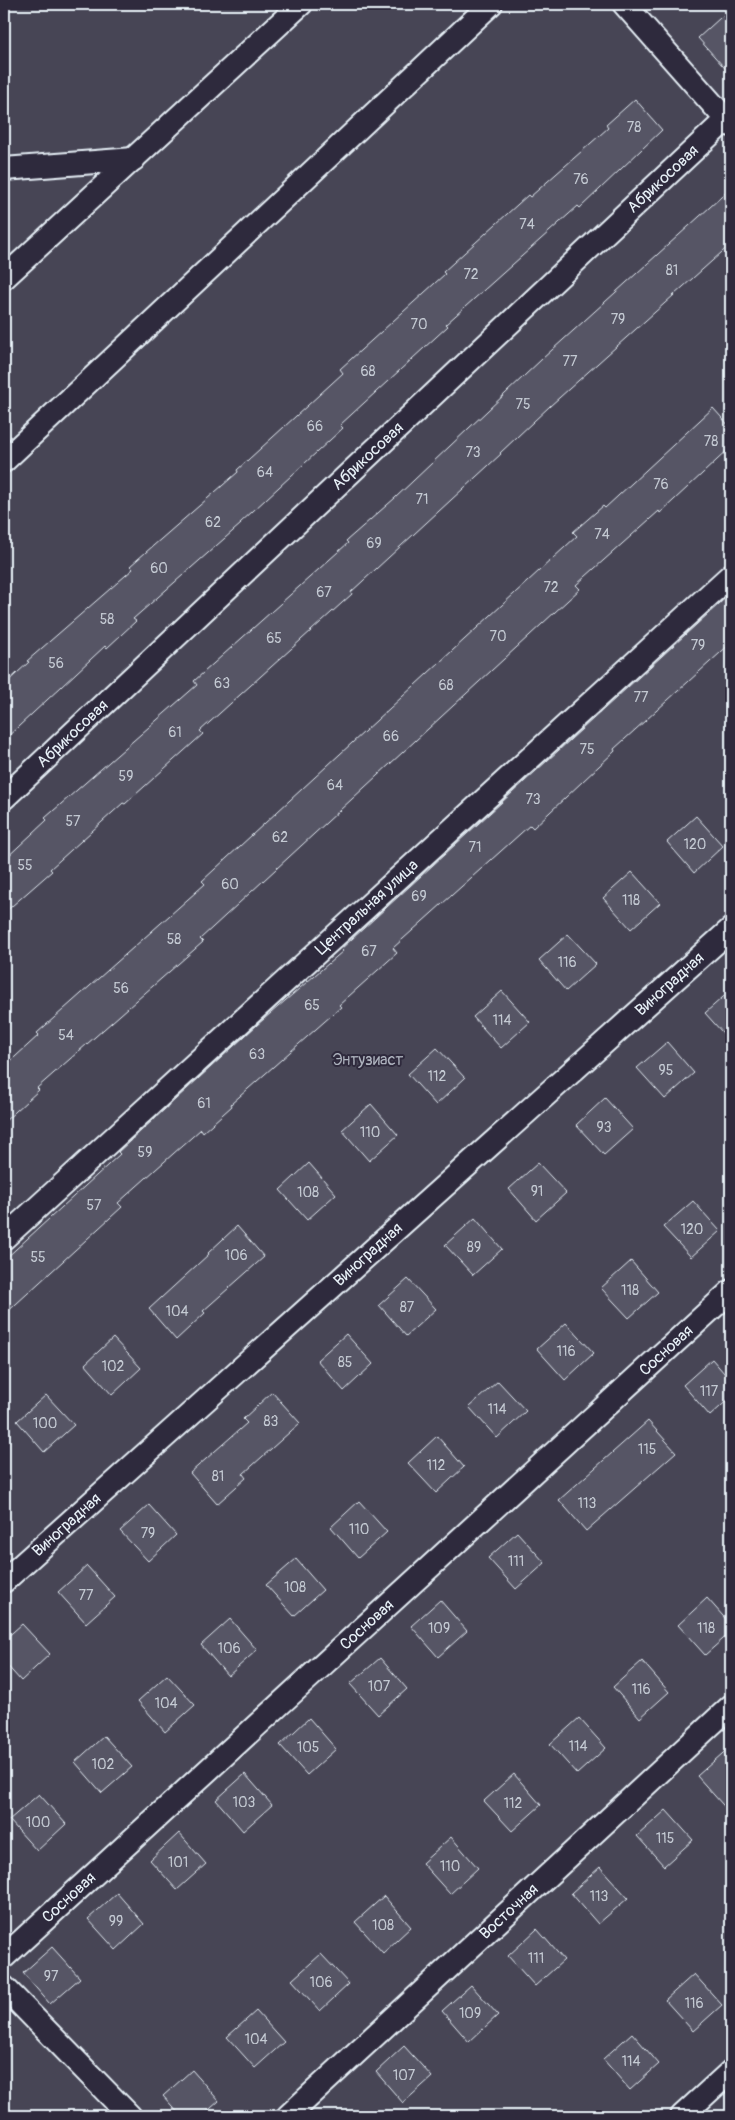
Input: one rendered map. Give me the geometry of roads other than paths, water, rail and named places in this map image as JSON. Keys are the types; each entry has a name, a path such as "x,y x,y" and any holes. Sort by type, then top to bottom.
{"street":[{"path":"4,278 300,4"},
{"path":"4,461 491,4"},
{"path":"624,4 729,120"},
{"name":"Абрикосовая","path":"4,798 729,120"},
{"path":"4,169 134,159"},
{"name":"Центральная улица","path":"4,1238 731,575"},
{"name":"Виноградная","path":"4,1581 731,929"},
{"name":"Сосновая","path":"4,1957 731,1291"},
{"name":"Восточная","path":"288,2116 731,1706"},
{"path":"4,1988 130,2116"},
{"path":"682,2116 731,2071"}],"park label":[{"name":"Энтузиаст","path":"368,1060"}]}
